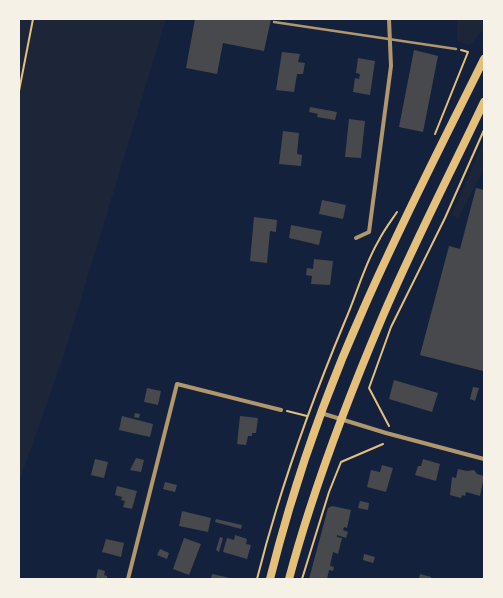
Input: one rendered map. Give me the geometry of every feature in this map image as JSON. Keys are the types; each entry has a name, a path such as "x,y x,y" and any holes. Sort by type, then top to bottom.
{"main road":[{"path":"270,579 291,500 321,413 362,310 484,59"},
{"path":"290,579 312,501 340,419 383,316 484,102"}],"street":[{"path":"356,238 369,232 391,66 389,19"},
{"path":"128,579 177,384 281,410"},
{"path":"321,413 484,459"}],"lane":[{"path":"274,22 456,49"}],"path":[{"path":"19,91 33,19"},
{"path":"433,139 468,52 456,49"},
{"path":"395,427 388,425 368,388 391,327 445,218 484,130"},
{"path":"257,579 293,457 307,416 359,289 366,267 379,239 400,207"},
{"path":"281,410 307,416"},
{"path":"302,579 329,492 341,462 383,444"}],"shaded area":[{"path":"19,19 166,19 63,358 19,482"},
{"path":"457,19 484,19 484,29 470,45 457,41"},
{"path":"484,141 484,169 458,218 452,215"}],"building":[{"path":"195,19 271,19 264,51 223,43 217,74 186,68"},
{"path":"414,50 438,56 423,132 399,127"},
{"path":"282,52 300,54 298,62 305,63 303,74 297,74 294,92 276,90"},
{"path":"358,58 375,61 370,95 353,92 355,78 359,79 360,74 356,73"},
{"path":"310,107 337,112 335,120 317,117 318,114 309,112"},
{"path":"349,119 365,121 361,158 345,157"},
{"path":"283,131 299,133 297,154 302,155 301,166 279,164"},
{"path":"476,188 484,190 483,371 420,355 449,246 460,249"},
{"path":"322,200 346,205 343,219 319,214"},
{"path":"254,217 277,220 276,232 270,231 267,263 250,261"},
{"path":"291,225 322,231 319,245 289,238"},
{"path":"314,259 333,261 330,285 311,284 312,276 306,275 307,268 313,269"},
{"path":"394,380 438,393 432,412 389,399"},
{"path":"473,387 479,388 475,401 470,399"},
{"path":"147,388 161,391 158,405 144,402"},
{"path":"135,413 140,414 139,418 134,417"},
{"path":"122,416 153,424 150,437 119,430"},
{"path":"240,416 258,418 256,433 252,433 252,436 248,436 246,445 237,444"},
{"path":"136,458 144,460 141,472 130,470"},
{"path":"95,459 108,462 104,478 91,475"},
{"path":"423,459 440,464 436,481 415,475 418,466 421,466"},
{"path":"382,465 393,468 386,492 367,487 371,470 380,472"},
{"path":"458,469 467,471 474,470 477,474 484,476 480,496 466,492 465,496 462,495 461,498 450,495 452,477 456,478"},
{"path":"165,482 177,485 175,492 163,489"},
{"path":"117,486 137,491 132,509 123,507 125,501 121,500 122,497 115,495"},
{"path":"360,501 369,503 368,510 358,508"},
{"path":"332,506 351,510 347,528 344,527 343,530 348,532 346,538 337,535 337,537 342,538 338,554 333,552 330,566 334,567 333,571 329,570 327,579 309,579 328,508"},
{"path":"182,511 211,518 208,532 179,526"},
{"path":"216,519 242,525 241,529 215,522"},
{"path":"235,535 247,539 246,544 251,545 247,559 223,552 227,538 234,540"},
{"path":"220,537 223,538 219,552 216,550"},
{"path":"184,538 201,544 189,575 173,569"},
{"path":"106,539 124,543 121,557 102,552"},
{"path":"160,549 169,553 167,559 157,555"},
{"path":"364,554 375,557 373,563 363,560"},
{"path":"98,569 105,571 104,575 107,576 107,579 96,579"},
{"path":"212,574 230,578 230,579 211,579"},
{"path":"420,574 431,577 431,579 419,579"}]}
